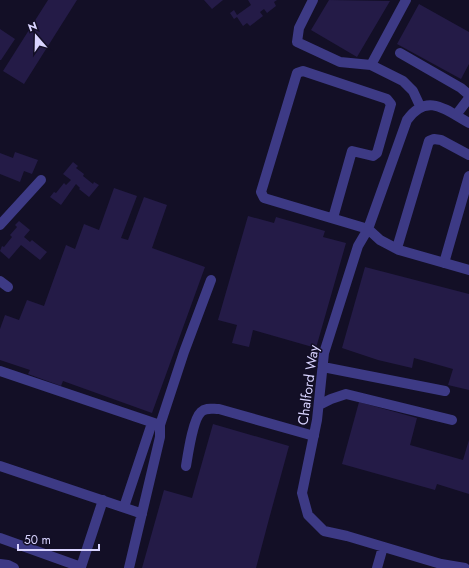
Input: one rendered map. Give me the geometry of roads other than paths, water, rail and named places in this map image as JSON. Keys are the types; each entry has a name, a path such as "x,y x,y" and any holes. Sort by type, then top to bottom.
{"street":[{"path":"313,0 299,28 297,42 340,62 371,65 403,80 413,91 420,106 439,106 469,123"},
{"path":"371,65 406,0"},
{"path":"400,53 461,88 469,97 456,115"},
{"path":"333,218 352,151 373,156 377,153 391,104 388,99 303,71 297,73 261,192 264,198 368,229 380,240 397,248 444,263 468,267"},
{"name":"Chalford Way","path":"420,106 412,112 407,120 368,229 358,246 324,352 319,405 302,493 308,515 324,531 347,536 441,564 465,568"},
{"path":"397,248 428,141 434,139 441,140 469,155"},
{"path":"444,263 469,176"},
{"path":"0,225 4,214 41,180"},
{"path":"124,507 211,280"},
{"path":"323,367 445,391"},
{"path":"0,371 156,424"},
{"path":"319,405 346,394 452,420"},
{"path":"186,466 197,418 202,411 209,408 219,409 314,436"},
{"path":"129,568 160,437 156,424"},
{"path":"0,466 142,514"},
{"path":"0,538 81,567 103,500"},
{"path":"377,568 383,547"},
{"path":"0,564 8,565 14,568"}]}
